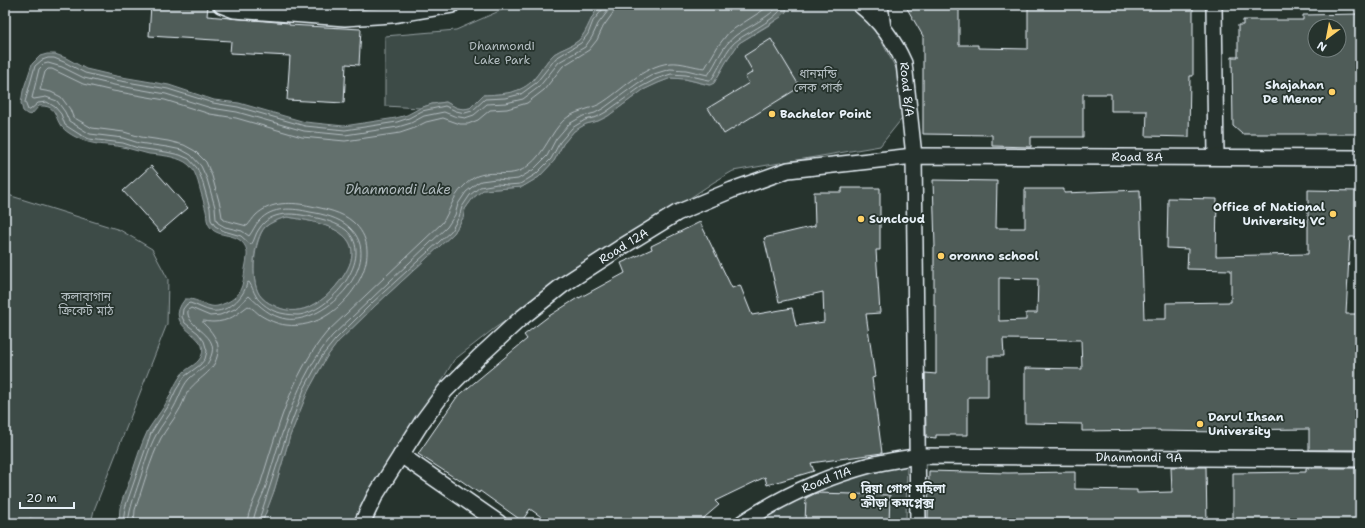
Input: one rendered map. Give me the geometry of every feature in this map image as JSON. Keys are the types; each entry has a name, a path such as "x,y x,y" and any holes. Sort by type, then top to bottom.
{"street":[{"path":"221,5 234,10 345,18 392,15 452,5"},
{"name":"Road 8/A","path":"860,5 883,28 893,42 904,63 914,156 918,523"},
{"name":"Road 8/A","path":"880,5 883,28"},
{"path":"1214,5 1216,157"},
{"name":"Road 8A","path":"914,156 1360,158"},
{"name":"Road 12A","path":"362,523 375,496 422,422 445,392 479,357 519,320 563,285 677,213 732,190 788,170 914,156"},
{"path":"401,455 499,523"},
{"name":"Dhanmondi 9A","path":"918,456 1360,459"},
{"name":"Road 11A","path":"742,523 764,508 813,484 870,465 918,456"}],"green space":[{"name":"Dhanmondi Lake Park","path":"513,5 602,5 595,13 582,37 572,45 554,54 534,79 524,88 511,92 483,95 470,108 464,109 457,108 446,102 420,108 385,106 385,36 456,30"},
{"name":"ধানমন্ডি লেক পার্ক","path":"787,5 852,5 871,21 901,78 904,116 880,146 733,171 714,182 495,328 454,360 399,454 372,523 262,523 274,491 290,436 308,391 326,358 338,342 454,233 463,218 465,209 473,198 483,190 522,187 539,177 554,161 563,144 574,131 586,124 598,121 608,116 643,90 671,78 685,79 709,85 714,83 739,43 771,24 786,12"},
{"name":"কলাবাগান ক্রিকেট মাঠ","path":"5,194 120,230 152,249 168,279 167,324 94,510 91,523 47,523 30,518 29,523 5,523"},
{"path":"287,217 318,223 332,228 343,235 350,244 352,255 348,269 330,293 316,304 300,310 282,309 267,302 262,298 256,288 254,260 261,233 265,227"},
{"name":"রিয়া গোপ মহিলা ক্রীড়া কমপ্লেক্স","path":"907,461 906,523 749,523 816,487"}],"water":[{"name":"Dhanmondi Lake","path":"602,5 787,5 786,12 781,17 739,43 714,83 710,85 685,79 671,78 643,90 608,116 598,121 586,124 574,131 563,144 554,161 539,177 522,187 483,190 473,198 465,209 463,218 454,233 338,342 326,358 308,391 290,436 274,491 262,523 119,523 122,501 148,430 165,405 181,375 201,357 203,349 200,342 182,325 179,318 179,309 185,299 192,299 208,305 217,306 222,305 234,298 242,286 247,250 244,244 237,238 218,233 211,228 207,221 206,209 195,173 185,162 167,156 149,154 123,147 95,144 84,141 71,135 63,128 52,109 49,107 39,106 31,115 23,111 21,103 23,91 32,64 40,56 55,54 86,69 169,85 214,100 239,103 305,122 344,126 396,118 432,104 446,102 457,108 470,108 483,95 511,92 523,88 534,79 554,54 572,45 582,37 598,9","holes":["287,217 332,228 343,235 350,244 352,255 348,269 336,286 323,299 308,308 300,310 282,309 267,302 259,294 254,279 255,250 261,233 265,227"]}],"building":[{"path":"151,5 208,5 207,16 289,23 289,25 361,29 359,65 346,64 344,103 287,100 290,56 230,53 231,41 149,36"},
{"path":"905,5 959,5 959,45 978,45 978,48 1028,49 1028,5 1193,5 1193,76 1190,76 1189,137 1146,136 1147,111 1111,111 1111,94 1083,94 1083,137 1031,137 1031,147 992,146 992,135 923,134 923,36"},
{"path":"1360,14 1360,134 1242,134 1233,126 1232,57 1238,57 1238,25 1243,25 1243,20 1303,20 1303,15"},
{"path":"771,39 800,87 724,134 708,108 749,83 745,77 753,72 744,56"},
{"path":"151,166 188,208 160,232 123,191"},
{"path":"933,180 997,181 996,228 1025,228 1025,189 1064,189 1064,193 1140,190 1144,319 1166,319 1166,303 1231,302 1231,270 1187,269 1188,249 1167,248 1168,198 1217,199 1216,256 1308,254 1308,190 1358,191 1358,237 1350,237 1346,314 1360,314 1360,450 1309,450 1309,429 1219,430 1219,432 1160,430 1082,431 1082,424 1025,423 1025,368 1082,369 1081,340 1003,339 1004,356 988,356 988,397 968,397 968,435 936,435 936,438 926,437 925,373 936,374 936,306 934,306 935,247","holes":["999,278 1038,279 1037,313 1026,313 1026,320 999,321"]},
{"path":"842,188 880,188 880,250 876,250 880,313 866,314 875,377 872,378 882,453 811,463 814,471 767,485 765,477 715,501 719,505 698,523 550,523 530,509 522,521 480,491 479,493 418,454 457,397 527,339 524,335 549,316 579,297 625,273 621,263 652,249 651,246 700,222 732,288 740,285 752,315 792,308 796,326 824,322 823,292 779,302 764,238 815,226 814,192 842,192"},
{"path":"1171,467 1206,467 1207,523 1008,523 928,520 929,471 1008,473 1075,472 1075,489 1137,490 1137,493 1172,492"},
{"path":"1306,468 1360,468 1360,523 1233,523 1233,473 1306,472"},
{"path":"816,493 890,495 889,523 805,523 806,498"}],"place":[{"name":"Shajahan De Menor","path":"1332,92"},
{"name":"Bachelor Point","path":"772,114"},
{"name":"Office of National University VC","path":"1333,214"},
{"name":"Suncloud","path":"861,219"},
{"name":"oronno school","path":"941,256"},
{"name":"Darul Ihsan University","path":"1200,424"},
{"name":"রিয়া গোপ মহিলা ক্রীড়া কমপ্লেক্স","path":"853,496"}]}
